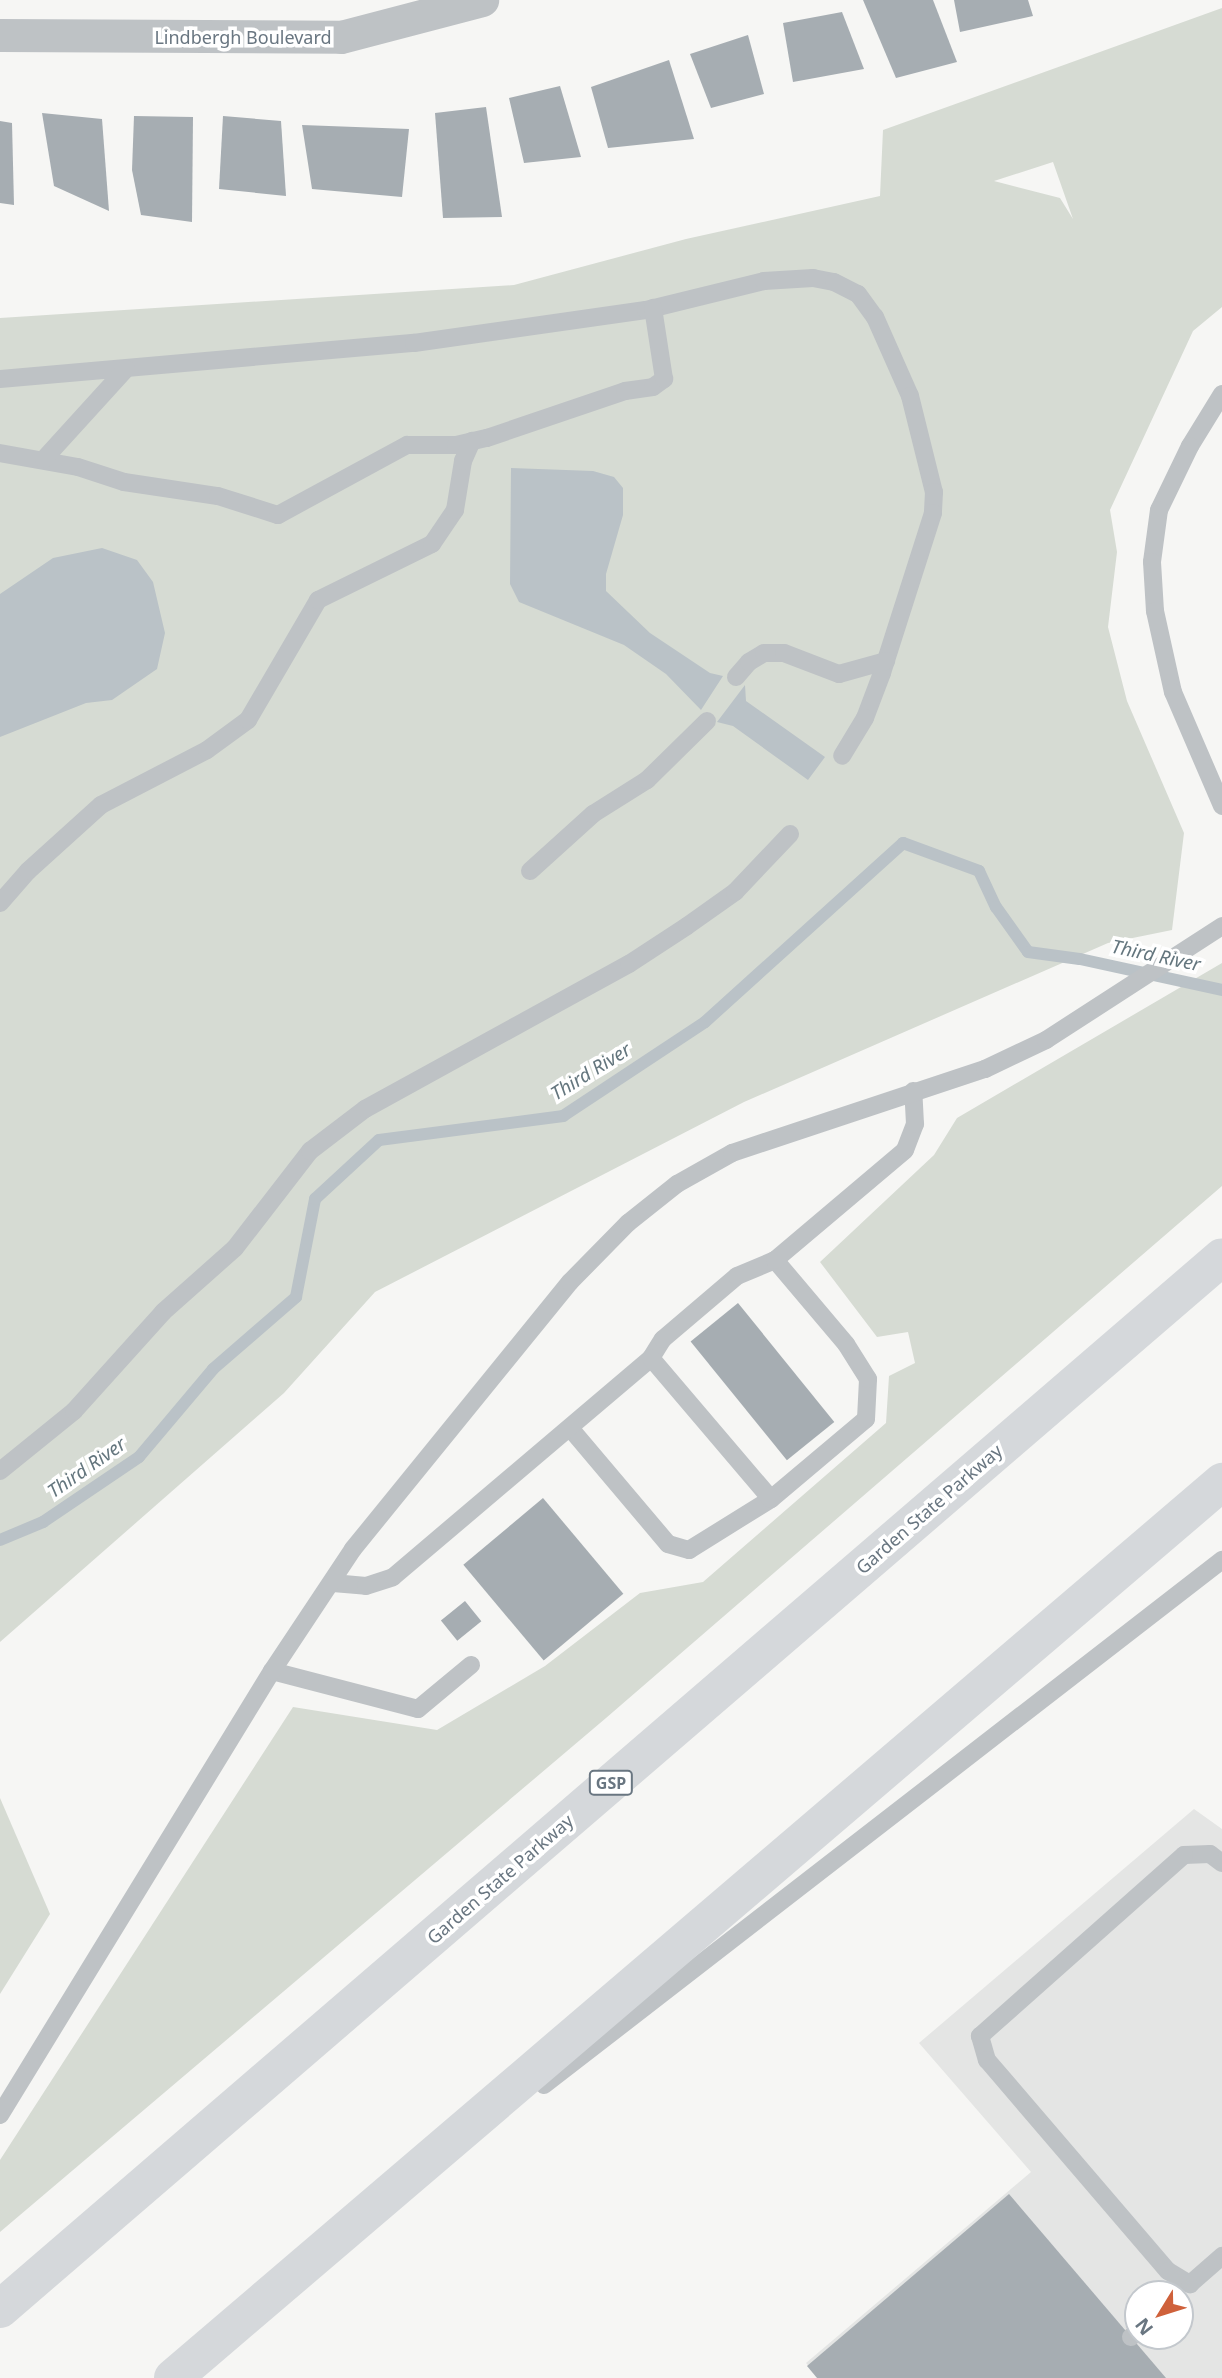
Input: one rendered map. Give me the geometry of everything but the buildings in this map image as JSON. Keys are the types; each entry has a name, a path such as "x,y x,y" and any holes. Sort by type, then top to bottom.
{"highway":[{"name":"Garden State Parkway","path":"0,2309 1222,1257"},
{"path":"173,2378 1222,1482"}],"street":[{"name":"Lindbergh Boulevard","path":"0,35 341,37 399,10 482,0"}],"lane":[{"path":"0,379 414,343 653,308 764,281 813,278 858,294 875,317 910,396 934,492 933,513 886,661 865,718 842,756"},
{"path":"0,453 44,459 124,482 218,496 278,515 407,444 472,441 659,383 664,379 664,362 653,308"},
{"path":"44,459 126,369"},
{"path":"1219,402 1159,510 1152,562 1155,611 1173,692 1222,806"},
{"path":"0,903 27,870 101,805 208,750 248,720 318,600 432,544 455,510 463,461 472,441"},
{"path":"736,677 749,662 764,653 784,653 839,674 886,661"},
{"path":"530,872 593,814 647,780 707,721"},
{"path":"0,1471 74,1411 163,1312 235,1248 310,1151 365,1109 629,964 676,934 736,892 790,834"},
{"path":"0,2115 272,1671 333,1583 411,1475 570,1282 628,1223 677,1184 732,1153 912,1091 985,1069 1085,1017 1220,924"},
{"path":"333,1583 366,1586 393,1577 651,1358 663,1339 737,1276 775,1260 905,1150 915,1124 912,1091"},
{"path":"570,1428 668,1544 689,1550 771,1499 866,1419 868,1379 846,1344 775,1260"},
{"path":"651,1358 771,1499"},
{"path":"221,2337 1222,1560"},
{"path":"272,1671 418,1709 471,1665"},
{"path":"1176,2280 987,2060 980,2036 1184,1855 1210,1854 1222,1863"},
{"path":"1194,2280 1222,2256"}],"shaded area":[{"path":"1222,8 1222,307 1193,331 1110,510 1117,552 1108,627 1127,701 1184,833 1172,930 1108,943 744,1102 375,1292 284,1393 0,1642 0,318 514,285 686,239 880,196 883,130","holes":["1053,162 1073,219 1060,198 994,181"]},
{"path":"511,468 593,471 614,477 623,488 623,515 606,574 606,591 650,633 710,673 723,676 701,710 666,674 624,645 519,602 510,584"},
{"path":"102,548 137,560 153,582 165,633 157,669 112,700 86,703 0,737 0,594 53,558"},
{"path":"745,685 746,701 825,757 808,780 733,726 717,722"},
{"path":"1222,963 1222,1186 606,1718 0,2232 0,2160 293,1707 437,1730 545,1666 640,1593 703,1582 886,1423 889,1376 915,1363 908,1332 877,1337 820,1262 934,1155 957,1118"},
{"path":"0,1798 50,1914 0,1994"},
{"path":"1194,1809 1222,1829 1222,2378 819,2378 806,2363 1031,2172 919,2043"}],"waterway":[{"name":"Third River","path":"0,1540 43,1522 139,1457 213,1369 296,1297 315,1199 379,1140 563,1116 705,1022 903,843 979,871 996,907 1028,952 1080,959 1222,990"}]}
